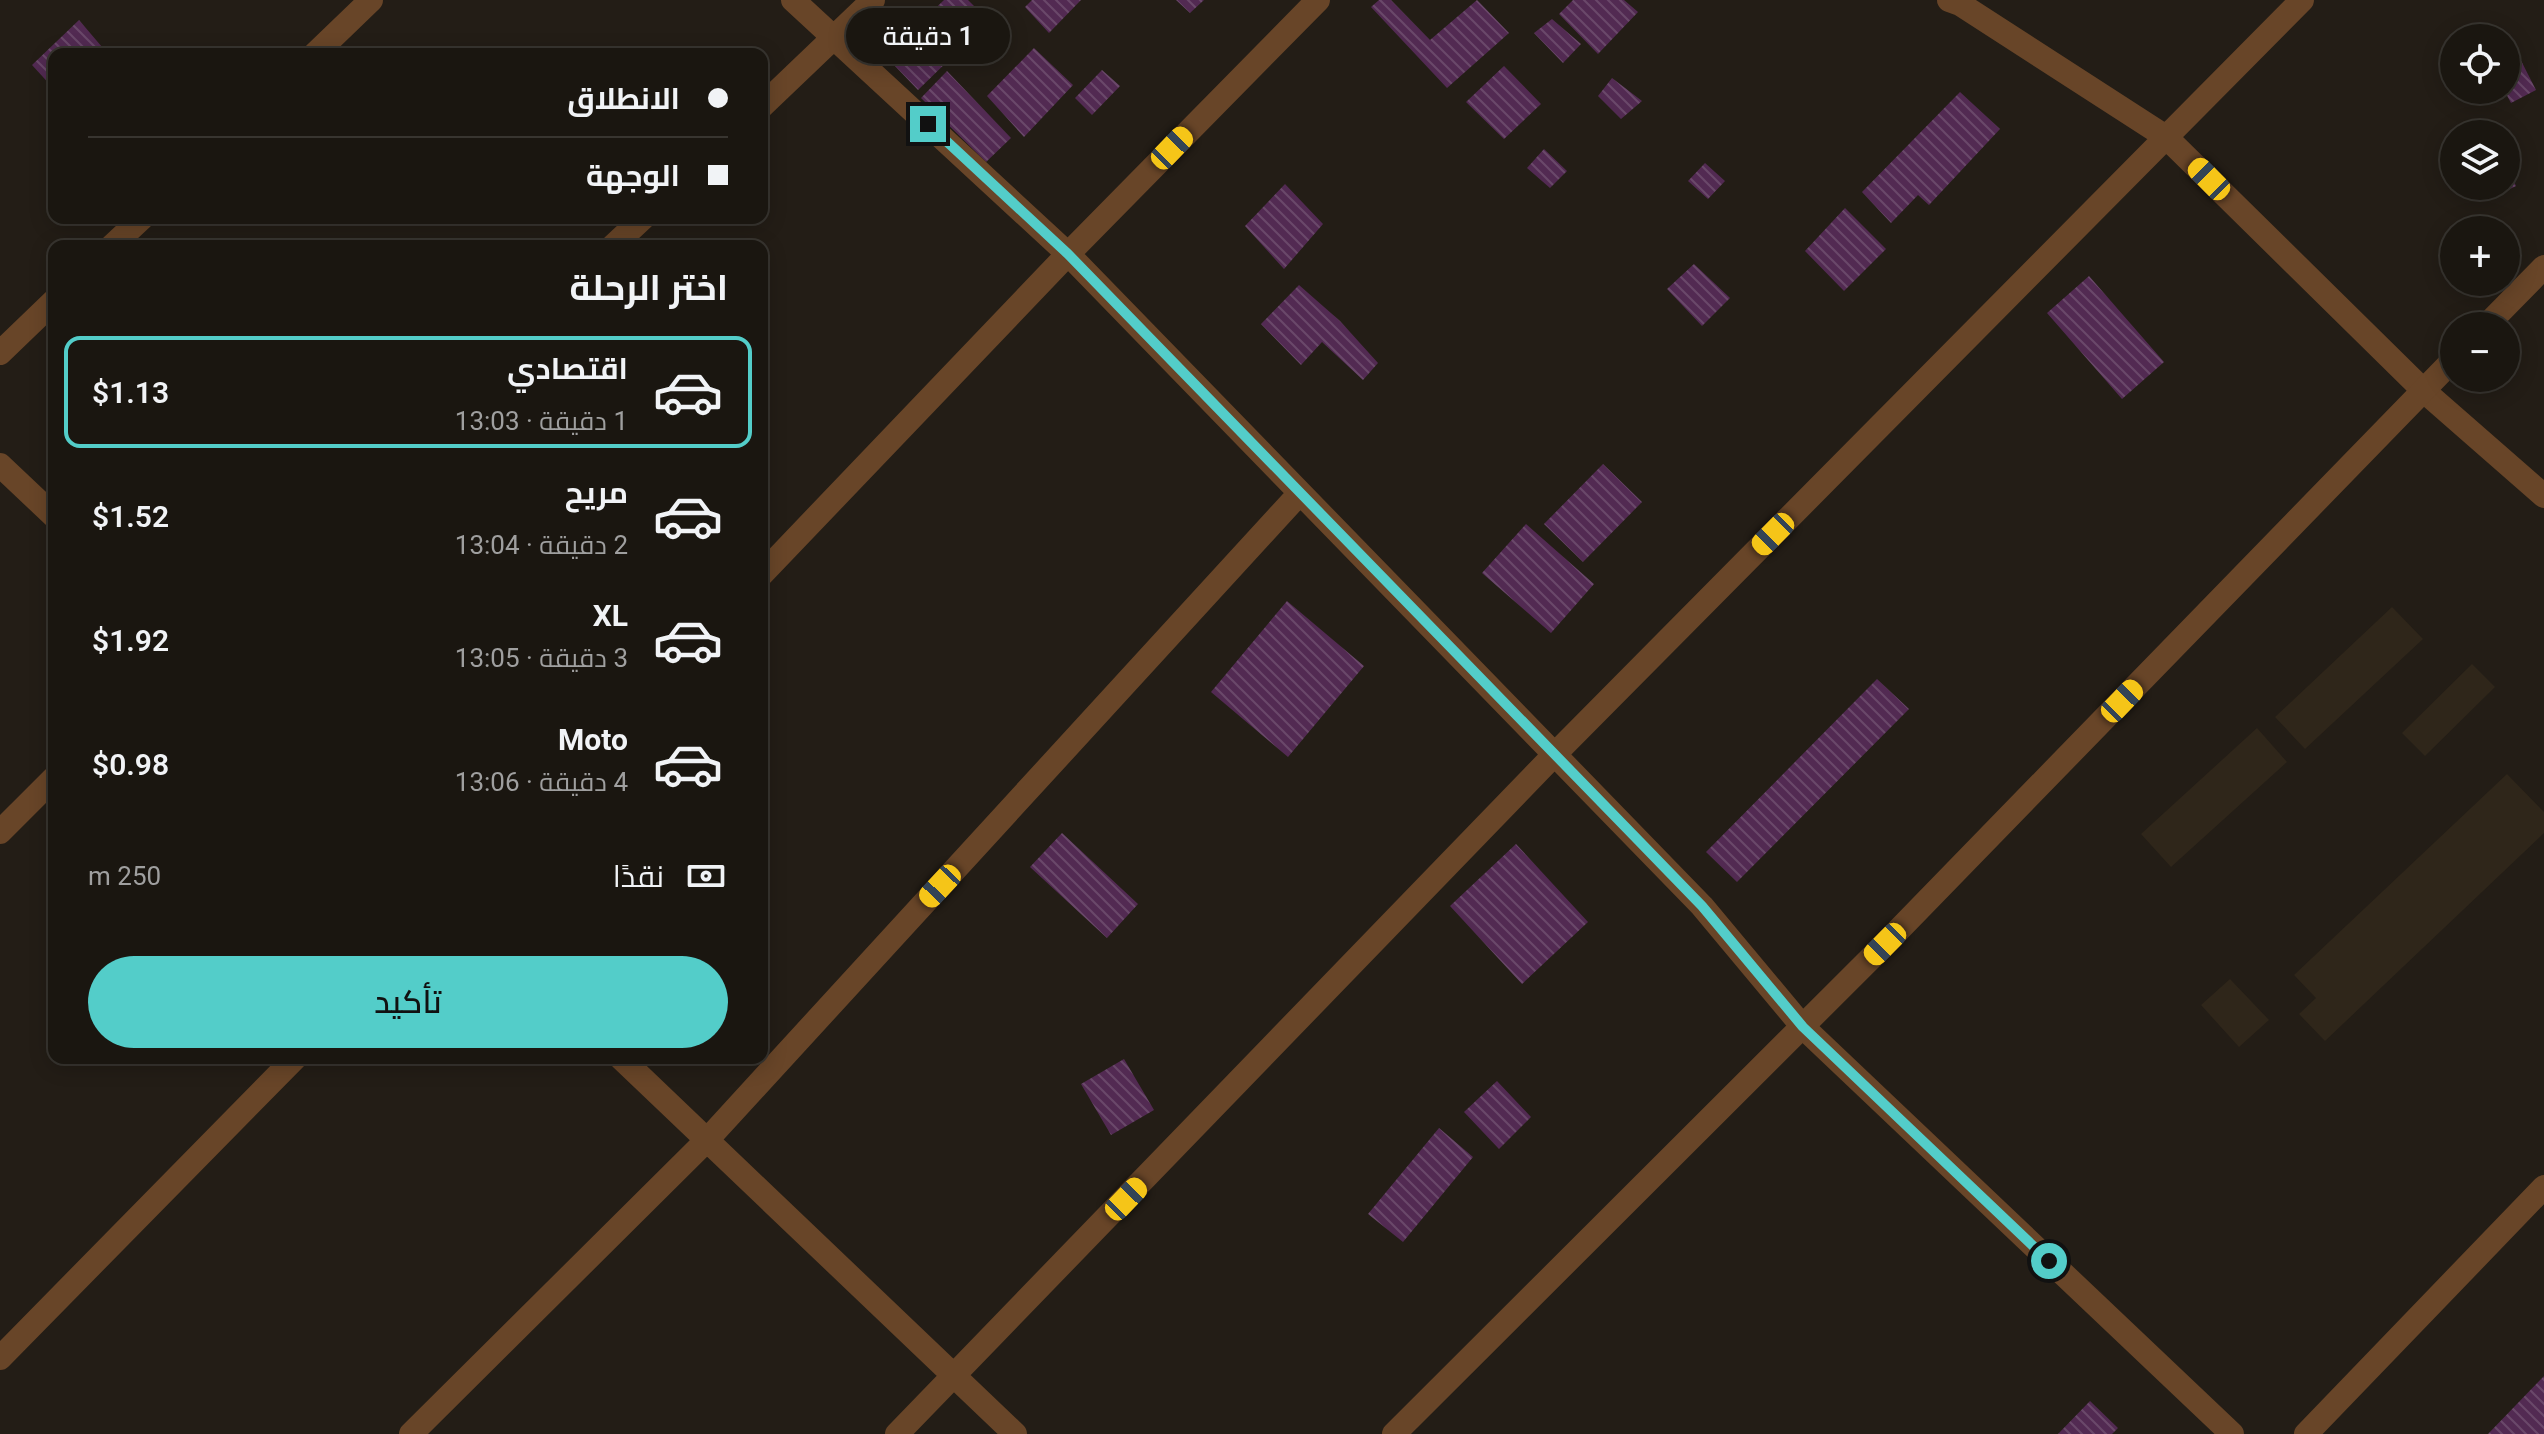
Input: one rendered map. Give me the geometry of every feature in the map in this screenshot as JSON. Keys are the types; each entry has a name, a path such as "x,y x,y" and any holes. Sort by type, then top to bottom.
{"street":[{"path":"321,48 371,0"},
{"path":"793,0 1068,254 1702,906 1803,1027 2232,1434"},
{"path":"768,100 873,0"},
{"path":"768,568 1068,254 1318,0"},
{"path":"1949,0 1960,4 2166,137 2424,391 2544,496"},
{"path":"897,1434 1555,754 2302,0"},
{"path":"118,240 136,224"},
{"path":"619,240 637,224"},
{"path":"2500,312 2544,267"},
{"path":"0,353 48,307"},
{"path":"1394,1434 1803,1027 2440,374"},
{"path":"0,465 48,510"},
{"path":"411,1434 707,1140 1300,493"},
{"path":"0,832 48,784"},
{"path":"0,1358 289,1064"},
{"path":"627,1064 1015,1434"},
{"path":"2306,1434 2544,1187"}],"shaded area":[{"path":"2392,607 2423,639 2305,749 2275,717"},
{"path":"2472,664 2495,687 2425,756 2402,733"},
{"path":"2257,728 2287,762 2171,867 2141,834"},
{"path":"2507,774 2544,812 2544,833 2325,1041 2299,1014 2316,998 2294,975"},
{"path":"2230,979 2269,1020 2239,1047 2201,1005"}],"building":[{"path":"944,0 968,0 989,21 918,90 872,42 888,27 903,40"},
{"path":"1032,0 1081,0 1049,33 1025,7"},
{"path":"1176,0 1204,0 1190,13"},
{"path":"1379,0 1391,0 1430,40 1477,0 1509,33 1447,88 1371,7"},
{"path":"1573,0 1624,0 1638,12 1598,54 1559,14"},
{"path":"1552,19 1581,44 1563,63 1534,33"},
{"path":"79,20 103,48 50,48"},
{"path":"1034,48 1073,85 1024,137 987,96"},
{"path":"48,50 48,82 32,65"},
{"path":"2520,59 2536,90 2520,98"},
{"path":"1504,66 1541,104 1504,139 1466,102"},
{"path":"1102,70 1120,86 1092,115 1075,98"},
{"path":"947,71 1011,138 986,162 921,98"},
{"path":"1612,78 1642,101 1621,119 1598,96"},
{"path":"1960,92 2000,129 1929,205 1918,195 1891,223 1862,192"},
{"path":"1544,149 1567,171 1550,188 1527,168"},
{"path":"1705,163 1725,181 1708,199 1688,181"},
{"path":"1285,184 1323,224 1284,269 1245,226"},
{"path":"1845,208 1886,249 1844,291 1805,251"},
{"path":"1694,264 1730,298 1702,326 1667,289"},
{"path":"2089,276 2164,362 2122,399 2047,313"},
{"path":"1299,285 1340,321 1378,363 1363,380 1322,342 1301,365 1261,324"},
{"path":"1603,464 1642,502 1583,562 1544,524"},
{"path":"1526,524 1594,584 1551,633 1482,573"},
{"path":"1287,601 1364,666 1288,757 1211,692"},
{"path":"1877,679 1909,709 1737,882 1706,852"},
{"path":"1062,833 1138,904 1107,938 1030,867"},
{"path":"1516,844 1588,922 1522,984 1450,906"},
{"path":"1124,1059 1154,1110 1111,1135 1081,1084"},
{"path":"1497,1081 1531,1117 1499,1149 1464,1112"},
{"path":"1439,1128 1473,1157 1403,1242 1368,1214"},
{"path":"2544,1376 2544,1434 2488,1434"},
{"path":"2090,1401 2118,1428 2112,1434 2058,1434"}],"route":[{"path":"928,124 1068,254 1702,906 1803,1027 2049,1261"}]}
